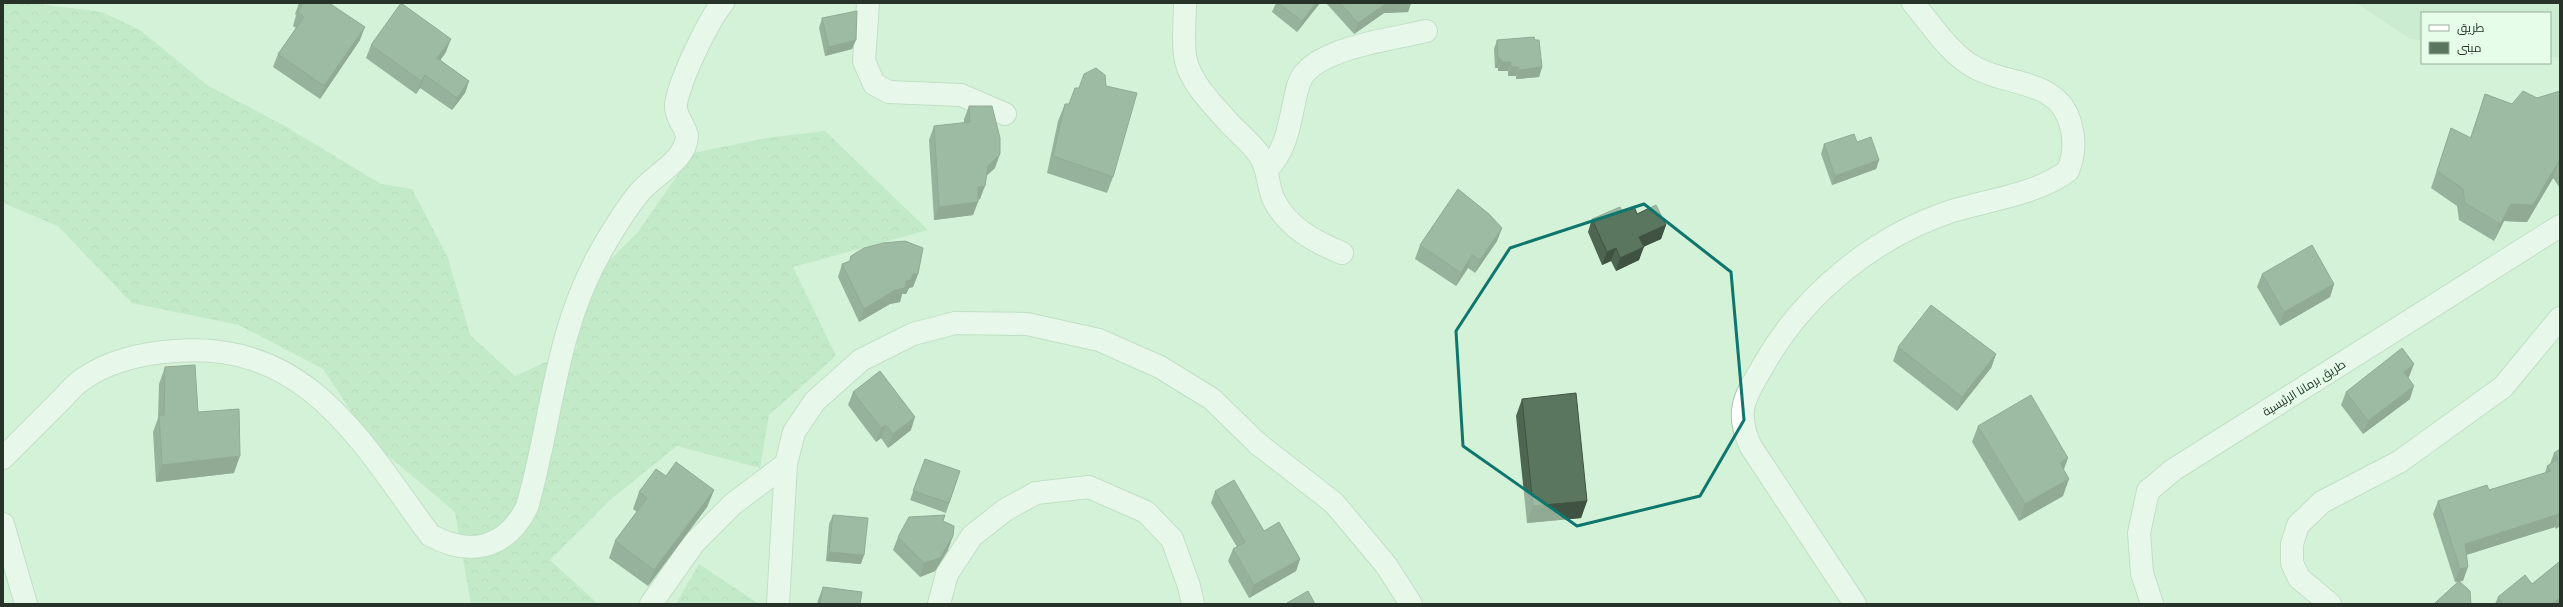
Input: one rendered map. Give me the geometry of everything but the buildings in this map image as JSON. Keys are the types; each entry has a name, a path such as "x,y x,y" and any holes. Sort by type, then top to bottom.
{"street":[{"path":"3,458 82,379 132,358 158,352 212,351 238,356 288,375 332,407 350,426 430,535 446,544 467,548 488,545 499,540 516,526 527,507 563,341 587,280 602,249 640,192 677,159 683,150 687,136 677,115 677,94 707,26 723,3"},
{"path":"868,3 864,61 874,84 890,92 961,95 1005,114"},
{"path":"1185,3 1186,60 1191,74 1217,110 1260,155 1267,170 1274,200 1297,228 1312,240 1342,253"},
{"path":"1855,604 1751,447 1744,433 1741,416 1744,397 1790,323 1823,289 1854,263 1911,227 1953,211 2028,192 2060,177 2068,171 2074,148 2068,112 2060,103 2044,91 1976,68 1963,60 1913,3"},
{"path":"1267,170 1277,159 1286,139 1296,92 1303,75 1318,61 1344,51 1426,31"},
{"name":"طريق برمانا الرئيسية","path":"2152,604 2142,573 2139,533 2148,491 2172,470 2560,226"},
{"path":"2330,604 2299,578 2292,563 2292,544 2298,525 2322,502 2399,462 2503,387 2560,318"},
{"path":"778,604 786,464 794,432 815,401 861,360 913,334 955,323 1027,324 1092,338 1160,367 1212,399 1257,443 1334,503 1386,565 1411,604"},
{"path":"651,604 694,543 733,504 786,464"},
{"path":"938,604 947,574 972,536 1005,510 1036,493 1090,487 1146,512 1172,539 1189,586 1192,604"},
{"path":"3,524 26,604"}],"highlighted area":[{"path":"1644,204 1731,272 1744,420 1700,496 1577,526 1463,446 1456,331 1510,248"}],"shaded area":[{"path":"2356,3 2560,3 2560,58 2551,56 2551,12 2421,12 2421,40 2410,39"}],"green space":[{"path":"3,3 31,3 102,12 140,30 207,85 283,125 381,184 412,189 448,258 470,335 515,376 577,348 570,300 638,232 693,153 767,138 825,131 928,230 793,267 836,356 769,415 760,468 677,446 610,500 550,560 598,604 471,604 455,512 371,441 323,369 239,325 132,303 58,226 3,203"},
{"path":"699,564 759,604 676,604"}]}
